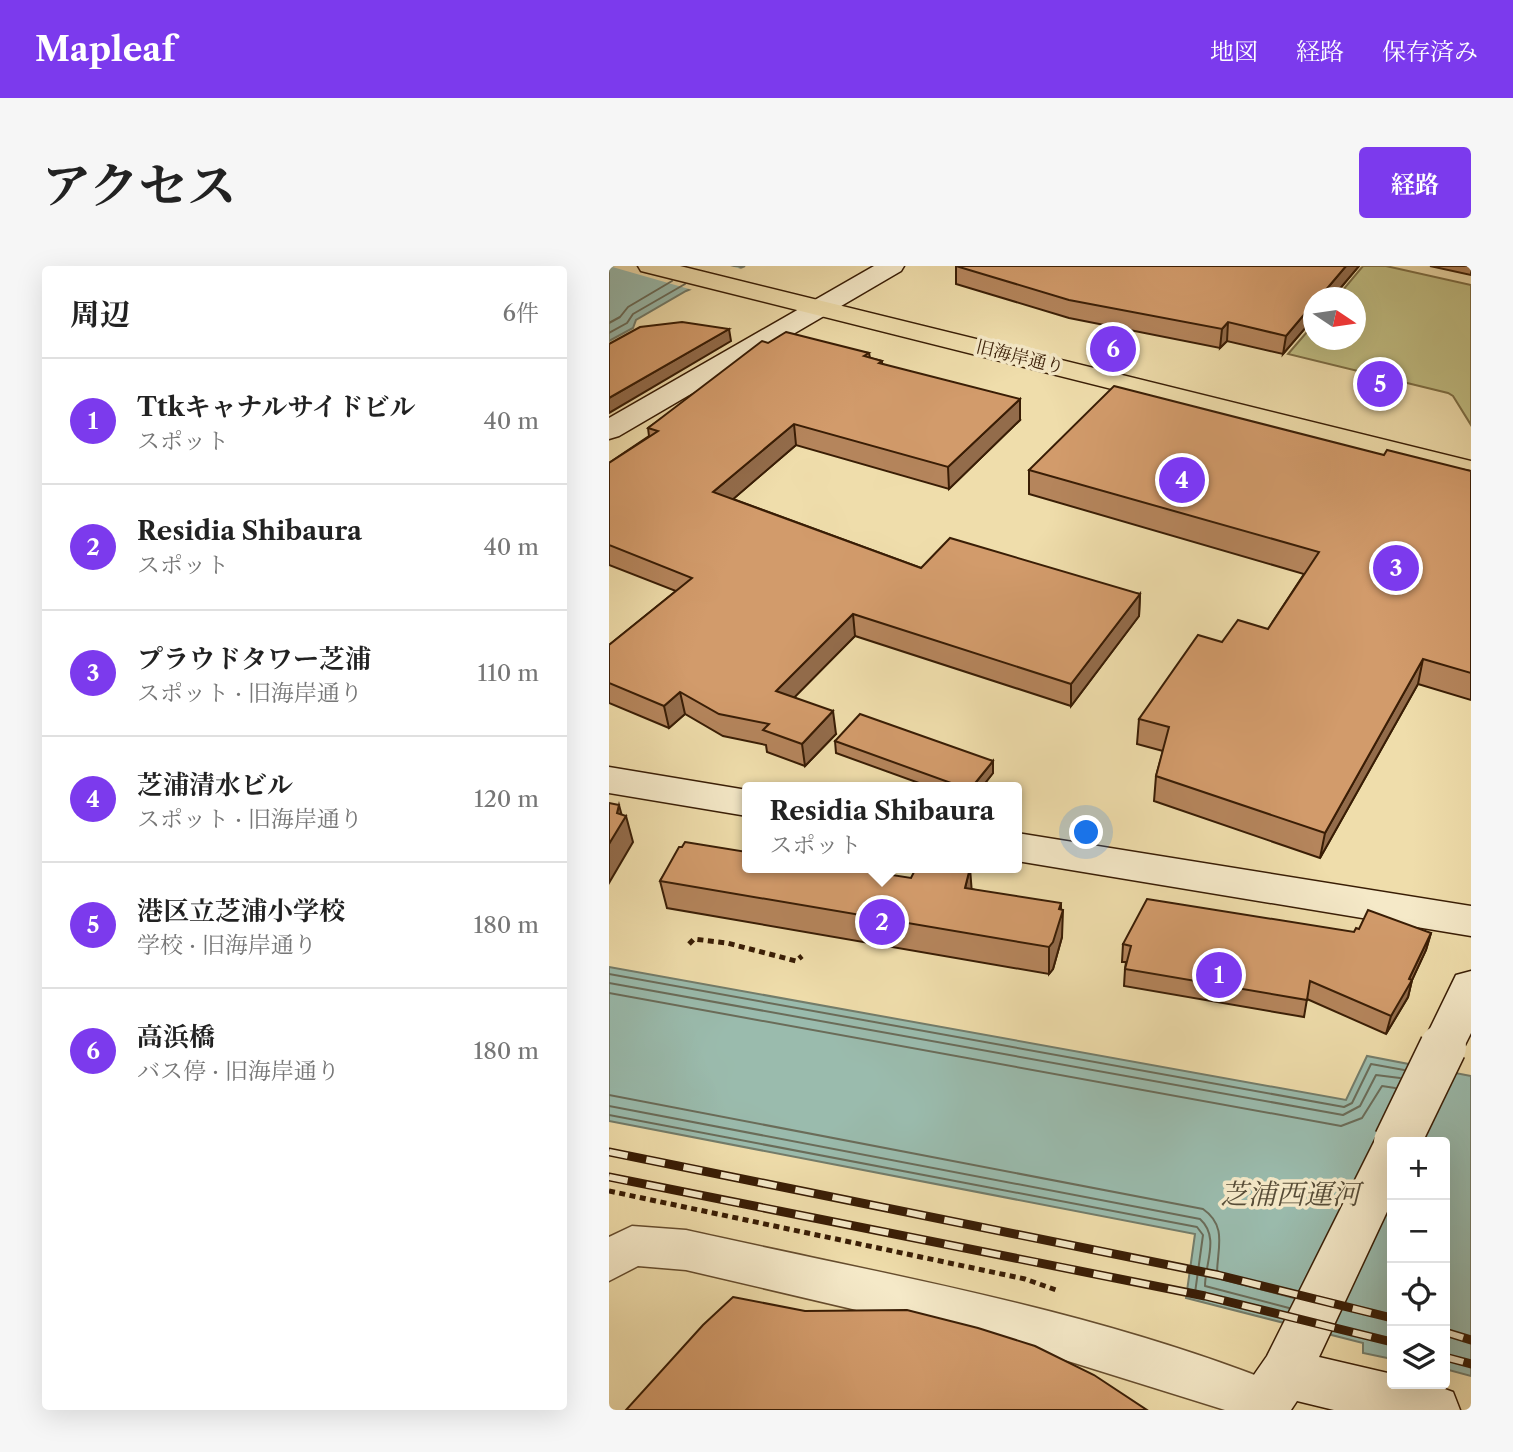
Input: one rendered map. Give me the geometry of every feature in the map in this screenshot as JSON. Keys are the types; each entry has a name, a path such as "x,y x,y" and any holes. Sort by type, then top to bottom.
{"main road":[{"name":"旧海岸通り","path":"650,266 715,274 1471,470"},
{"name":"旧海岸通り","path":"828,303 984,330 1471,450"}],"street":[{"path":"609,430 892,266"},
{"path":"609,780 742,802"},
{"path":"1022,848 1471,921"},
{"path":"1399,1137 1471,987"},
{"path":"1270,1395 1387,1162"},
{"path":"609,1261 632,1246 687,1250 1111,1349 1270,1395 1434,1410"}],"path":[{"path":"688,944 694,939 712,940 796,961 802,956"}],"shaded area":[{"path":"1363,266 1386,266 1471,285 1471,425 1453,396 1448,393 1288,354 1303,337 1303,350 1366,350 1366,287 1345,287"}],"water":[{"path":"609,266 745,266 686,291 636,320 633,328 609,341"},
{"name":"芝浦西運河","path":"609,967 1346,1100 1367,1056 1471,1076 1471,1376 1450,1370 1450,1137 1387,1137 1387,1358 1363,1353 1363,1343 1186,1298 1195,1234 609,1121"}],"pier":[{"path":"609,266 730,266 742,269 696,291"}],"building":[{"path":"956,266 1346,266 1328,287 1303,287 1303,316 1286,336 1228,322 1222,329 1069,300"},
{"path":"682,322 729,329 609,398 609,344 640,327"},
{"path":"786,332 869,353 864,356 882,361 879,363 1020,399 948,467 794,424 713,492 921,568 950,538 1140,594 1071,684 853,614 776,691 833,711 802,744 763,730 769,724 719,714 680,692 664,706 609,683 609,645 692,578 609,545 609,463 658,431 648,428 762,341 768,343"},
{"path":"1114,386 1384,455 1387,450 1471,471 1471,673 1423,659 1325,833 1156,776 1169,727 1139,719 1198,635 1222,642 1238,620 1268,629 1319,552 1029,470"},
{"path":"860,714 993,761 976,782 948,782 835,741"},
{"path":"609,803 619,805 617,813 626,816 609,844"},
{"path":"685,842 742,851 742,873 879,873 911,878 914,873 969,873 965,888 1061,903 1059,909 1063,910 1049,947 660,881 679,847"},
{"path":"1147,899 1354,932 1356,928 1359,929 1368,910 1431,933 1409,979 1412,980 1391,1016 1310,981 1307,1000 1125,969 1131,946 1123,944"},
{"path":"733,1297 805,1311 907,1310 978,1328 1035,1346 1094,1375 1147,1410 626,1410 703,1325"}],"railway":[{"path":"609,1152 1218,1275 1387,1317"},
{"path":"609,1177 1205,1296 1387,1341"},
{"path":"1450,1334 1471,1340"},
{"path":"1450,1358 1471,1364"}],"place":[{"name":"高浜橋","path":"1113,349"},
{"name":"港区立芝浦小学校","path":"1380,384"},
{"name":"芝浦清水ビル","path":"1182,480"},
{"name":"プラウドタワー芝浦","path":"1396,568"},
{"name":"Residia Shibaura","path":"882,922"},
{"name":"Ttkキャナルサイドビル","path":"1219,975"}]}
